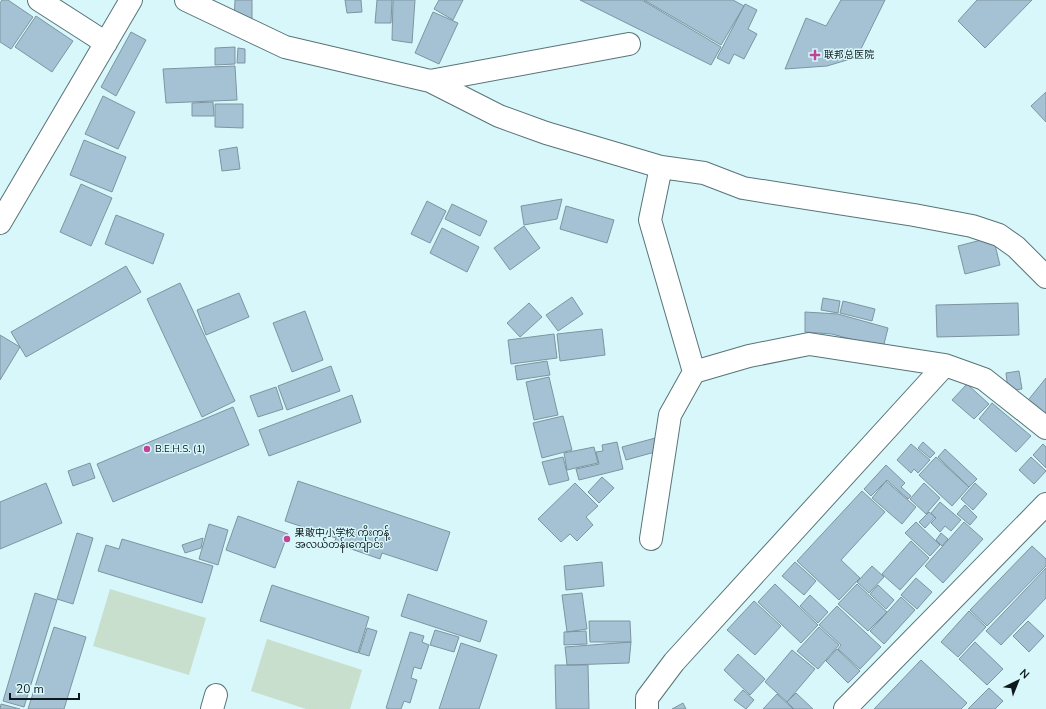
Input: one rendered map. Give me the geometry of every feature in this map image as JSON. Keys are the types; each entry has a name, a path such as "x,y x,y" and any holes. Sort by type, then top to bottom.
{"street":[{"path":"39,0 106,43"},
{"path":"0,222 131,0"},
{"path":"186,0 285,47 430,82 499,116 546,133 661,167 704,172 743,188 914,214 972,226 999,235 1016,247 1046,276"},
{"path":"430,82 629,44"},
{"path":"651,539 670,416 694,372 650,220 661,167"},
{"path":"694,372 749,356 809,344 945,365 984,379 1046,428"},
{"path":"647,709 647,698 674,662 945,365"},
{"path":"845,709 1046,504"}],"green space":[{"path":"110,589 206,618 189,675 93,646"},
{"path":"267,639 362,670 350,709 306,709 251,691"}],"building":[{"path":"2,0 8,0 33,17 11,49 0,42 0,3"},
{"path":"235,0 252,0 252,22 234,21"},
{"path":"345,0 361,0 362,12 347,13"},
{"path":"377,0 392,0 391,23 375,23"},
{"path":"393,0 415,0 412,43 392,40"},
{"path":"439,0 463,0 453,20 434,9"},
{"path":"580,0 642,0 721,47 711,65"},
{"path":"644,0 733,0 744,6 721,45"},
{"path":"841,0 885,0 857,57 827,66 785,69 806,18 826,26"},
{"path":"977,0 1032,0 985,48 958,21"},
{"path":"745,4 757,10 748,29 757,34 744,59 734,54 729,64 717,58"},
{"path":"433,12 458,23 439,64 415,53"},
{"path":"36,16 73,41 52,72 15,47"},
{"path":"131,32 146,40 116,96 101,87"},
{"path":"235,47 235,64 215,65 215,48"},
{"path":"238,48 245,49 245,63 237,63"},
{"path":"235,66 237,100 166,103 163,69"},
{"path":"1046,92 1046,122 1031,106"},
{"path":"103,96 135,112 118,149 85,134"},
{"path":"213,102 214,116 192,116 192,103"},
{"path":"215,104 243,104 243,128 215,127"},
{"path":"84,140 126,157 112,192 70,175"},
{"path":"237,147 240,169 222,171 219,150"},
{"path":"81,184 112,198 91,246 60,232"},
{"path":"562,199 557,219 524,225 521,206"},
{"path":"427,201 446,211 430,243 411,234"},
{"path":"452,204 487,221 480,236 445,219"},
{"path":"566,206 614,220 607,243 560,229"},
{"path":"116,215 164,234 153,264 105,244"},
{"path":"524,226 540,248 510,270 494,248"},
{"path":"442,228 479,247 467,272 430,253"},
{"path":"993,237 1000,265 965,274 958,246"},
{"path":"126,266 141,292 26,357 11,332"},
{"path":"180,283 235,401 202,417 147,299"},
{"path":"239,293 249,317 206,335 197,310"},
{"path":"572,297 583,314 558,331 546,315"},
{"path":"823,298 840,301 838,313 821,310"},
{"path":"843,301 875,309 872,321 840,313"},
{"path":"529,303 542,317 520,337 507,323"},
{"path":"1018,303 1019,335 937,337 936,305"},
{"path":"305,311 323,360 292,372 273,323"},
{"path":"805,312 838,314 888,328 883,348 832,334 805,332"},
{"path":"602,329 605,355 560,361 557,334"},
{"path":"554,334 557,358 511,364 508,340"},
{"path":"0,335 20,347 0,380"},
{"path":"547,361 550,375 517,380 515,366"},
{"path":"331,366 340,391 287,410 278,386"},
{"path":"1019,371 1022,389 1008,391 1006,373"},
{"path":"549,377 558,415 534,420 526,382"},
{"path":"1046,378 1046,421 1025,404"},
{"path":"967,384 989,404 974,419 952,400"},
{"path":"276,387 283,409 258,417 250,396"},
{"path":"352,395 361,422 269,456 259,430"},
{"path":"992,403 1031,436 1016,452 979,419"},
{"path":"233,407 249,445 113,502 97,464"},
{"path":"563,416 572,450 542,458 533,423"},
{"path":"659,437 655,452 626,460 622,447"},
{"path":"617,442 623,469 579,480 576,469 599,464 596,452 603,451 602,445"},
{"path":"923,442 935,453 930,458 918,448"},
{"path":"911,444 930,460 918,473 914,469 911,473 897,460"},
{"path":"1043,444 1046,447 1046,468 1033,455"},
{"path":"594,447 598,463 567,470 564,453"},
{"path":"945,449 977,479 969,487 938,457"},
{"path":"563,457 569,480 549,485 542,462"},
{"path":"936,457 969,487 952,506 919,475"},
{"path":"1031,457 1046,471 1034,484 1019,470"},
{"path":"90,463 95,478 73,486 68,471"},
{"path":"886,465 905,483 901,487 911,496 908,499 887,480 871,496 864,489"},
{"path":"602,477 614,488 599,503 588,492"},
{"path":"298,481 450,532 437,571 382,553 380,559 334,543 336,538 285,521"},
{"path":"886,481 916,507 902,524 872,498"},
{"path":"46,483 62,523 0,549 0,502"},
{"path":"575,483 598,506 586,517 593,525 577,541 570,534 561,542 538,519"},
{"path":"924,483 940,498 926,514 910,499"},
{"path":"975,483 987,494 973,510 961,499"},
{"path":"862,491 885,512 841,560 860,578 839,600 797,561"},
{"path":"940,502 961,520 951,531 945,526 940,532 931,523 936,518 931,513"},
{"path":"965,505 977,517 970,525 957,514"},
{"path":"929,512 935,517 925,528 919,522"},
{"path":"238,516 288,534 275,568 226,550"},
{"path":"916,522 940,545 930,556 905,533"},
{"path":"964,522 983,539 943,583 925,566"},
{"path":"209,524 228,530 218,565 199,559"},
{"path":"77,533 93,538 73,604 57,599"},
{"path":"941,533 948,539 942,546 936,540"},
{"path":"203,538 201,548 185,553 182,545"},
{"path":"122,539 213,566 202,603 98,571 106,545 119,549"},
{"path":"911,541 929,558 900,590 882,574"},
{"path":"1032,546 1046,559 1046,566 987,626 970,610"},
{"path":"602,562 604,586 566,590 564,566"},
{"path":"795,562 816,581 804,595 782,576"},
{"path":"872,566 884,577 869,593 857,582"},
{"path":"1046,568 1046,598 1001,645 986,631"},
{"path":"916,578 932,592 917,609 901,595"},
{"path":"775,584 818,625 801,643 758,602"},
{"path":"857,584 887,612 868,631 838,604"},
{"path":"272,585 369,617 358,653 260,621"},
{"path":"878,585 894,600 886,609 870,594"},
{"path":"35,593 57,600 24,707 3,701"},
{"path":"582,593 587,629 567,632 562,595"},
{"path":"408,594 487,621 480,642 401,616"},
{"path":"810,595 828,612 818,623 800,606"},
{"path":"901,597 915,610 884,644 870,631"},
{"path":"754,601 781,626 755,655 727,630"},
{"path":"837,606 881,647 860,669 838,649 841,645 819,625"},
{"path":"969,611 986,627 958,657 941,642"},
{"path":"589,621 630,621 631,642 590,642"},
{"path":"1028,621 1044,636 1029,652 1013,636"},
{"path":"54,627 86,637 64,709 28,709"},
{"path":"819,627 839,645 818,669 797,651"},
{"path":"367,628 377,631 369,656 359,653"},
{"path":"435,630 459,637 454,652 430,645"},
{"path":"586,631 587,644 564,645 564,632"},
{"path":"410,632 424,636 422,642 429,645 421,669 414,667 411,678 417,680 410,703 404,701 401,709 386,708"},
{"path":"631,642 629,663 567,665 565,647"},
{"path":"975,642 1003,669 987,685 959,659"},
{"path":"461,643 497,655 479,709 439,709"},
{"path":"837,649 860,671 848,683 826,661"},
{"path":"792,650 815,669 787,702 765,682"},
{"path":"738,654 765,679 750,695 724,670"},
{"path":"921,660 967,703 961,709 874,709"},
{"path":"555,665 588,665 589,709 556,709"},
{"path":"989,688 1003,701 995,709 968,709"},
{"path":"743,690 754,700 746,709 734,700"},
{"path":"796,693 813,709 794,709 787,702"},
{"path":"777,694 793,709 763,709"},
{"path":"683,703 686,709 672,709"},
{"path":"1,704 20,709 0,709"}],"place":[{"name":"联邦总医院","path":"815,55"},
{"name":"B.E.H.S. (1)","path":"147,449"},
{"name":"果敢中小学校 ကိုးကန့် အလယ်တန်းကျောင်း","path":"287,539"}]}
